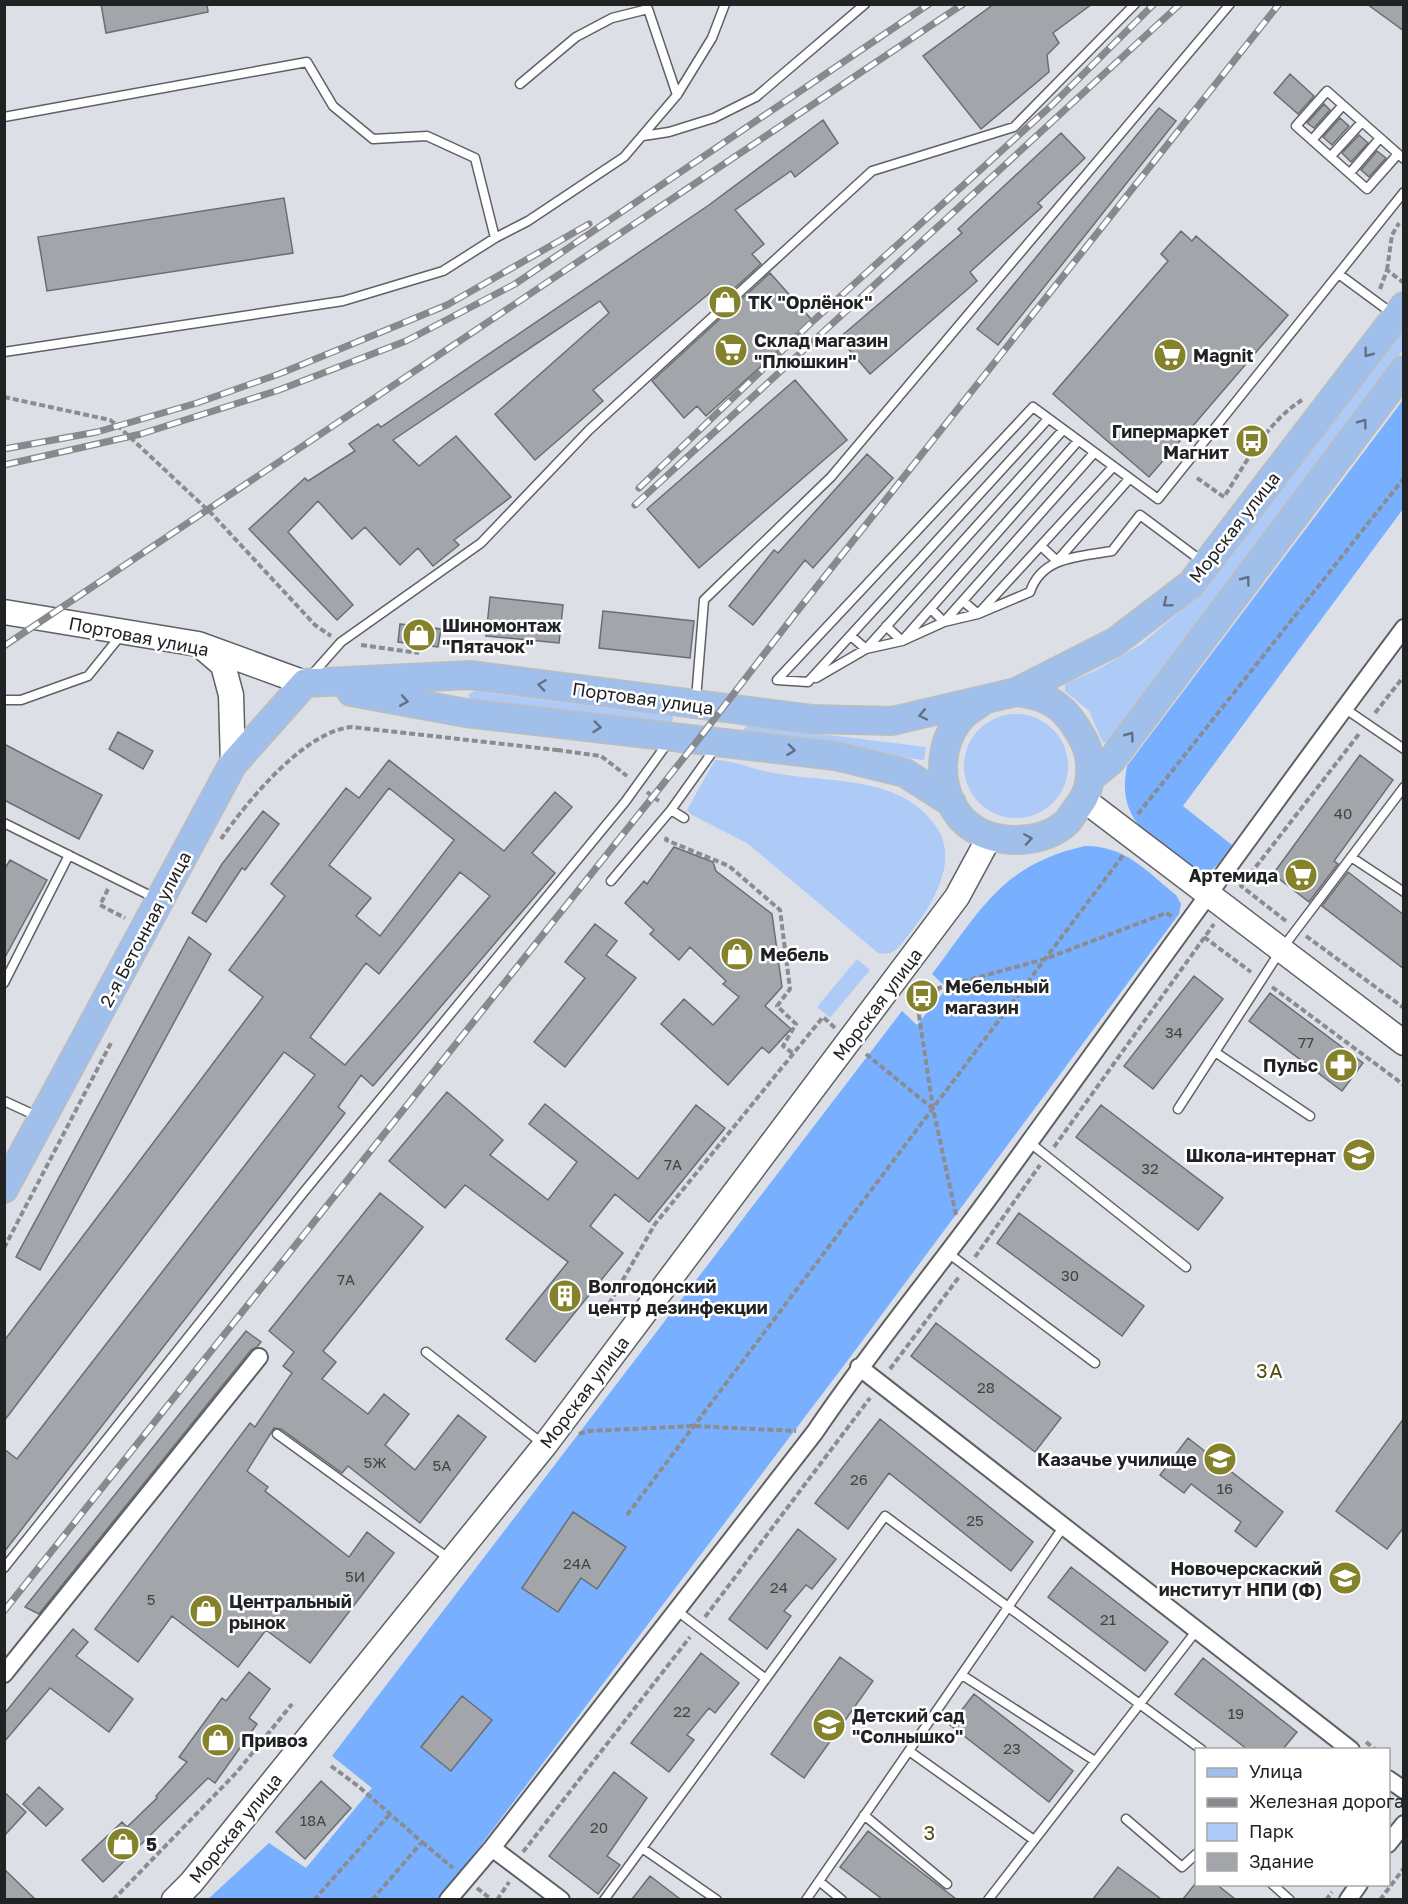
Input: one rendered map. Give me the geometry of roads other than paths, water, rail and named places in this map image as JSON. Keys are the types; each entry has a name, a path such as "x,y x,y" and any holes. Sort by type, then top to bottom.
{"main road":[{"name":"Морская улица","path":"1016,692 1115,642 1191,584 1392,308"},
{"path":"1087,789 1089,748 1071,716 1055,703 1032,694 1016,692 980,703 959,720 945,746 943,776 952,803 963,819 990,836 1022,841 1043,836 1066,823 1087,789 1111,761 1404,370"},
{"name":"Портовая улица","path":"305,683 470,675 696,706 811,719 892,722 980,703"},
{"path":"466,713 459,700 460,687 470,675"},
{"name":"Портовая улица","path":"305,683 466,713 835,756 905,773 952,803"},
{"name":"2-я Бетонная улица","path":"4,1189 233,764 305,683"}],"street":[{"name":"Портовая улица","path":"4,612 198,644 305,683"},
{"path":"448,1899 492,1848 815,1431 859,1366 960,1237 1187,924 1205,895 1404,628"},
{"path":"198,644 223,665 231,695 233,764"},
{"path":"1087,789 1205,895 1404,1043"},
{"name":"Морская улица","path":"174,1899 191,1883 544,1445 951,906 990,836"},
{"path":"4,1674 258,1358"},
{"path":"859,1366 1197,1630 1341,1748"},
{"path":"1390,1780 1404,1790"},
{"path":"1390,1843 1404,1824"},
{"path":"492,1848 561,1899"},
{"path":"1348,1899 1358,1886"}],"lane":[{"path":"4,352 343,301 443,271 495,238 528,221 624,157 677,96 712,38 725,4"},
{"path":"643,136 669,132 714,118 756,97 865,4"},
{"path":"305,683 341,642 481,543 589,430 872,171 1014,127 1135,4"},
{"path":"696,706 704,600 831,477 1230,4"},
{"path":"520,84 576,37 612,18 648,9 677,96"},
{"path":"4,117 307,62 333,106 373,139 427,136 475,158 495,238"},
{"path":"1327,91 1362,122 1401,156 1367,189 1296,126 1327,91"},
{"path":"1312,140 1343,105"},
{"path":"1331,156 1362,122"},
{"path":"1350,173 1380,138"},
{"path":"1130,479 1057,561 1035,578 1030,592 978,614 944,622 902,641 866,649 808,682 777,680 1033,407 1158,499 1340,275 1404,192"},
{"path":"1340,275 1392,308"},
{"path":"808,682 1048,419"},
{"path":"866,649 1063,430"},
{"path":"902,641 1078,441"},
{"path":"944,622 1094,453"},
{"path":"978,614 1113,467"},
{"path":"1057,561 1112,551 1140,515 1206,564"},
{"path":"1041,546 1057,561"},
{"path":"963,601 978,614"},
{"path":"930,609 944,622"},
{"path":"886,626 902,641"},
{"path":"4,700 21,700 88,676 124,631"},
{"path":"851,636 866,649"},
{"path":"1344,708 1368,722 1404,749"},
{"path":"4,1568 303,1193 637,785 673,736"},
{"path":"611,882 671,810 719,741"},
{"path":"1178,1108 1281,950 1404,787"},
{"path":"671,810 684,818"},
{"path":"4,823 160,900"},
{"path":"4,983 69,855"},
{"path":"1351,857 1404,892"},
{"path":"1215,1052 1310,1116"},
{"path":"4,1101 42,1118"},
{"path":"1029,1142 1186,1267"},
{"path":"948,1253 1095,1363"},
{"path":"426,1352 544,1445"},
{"path":"277,1434 452,1560"},
{"path":"604,1899 885,1516 1201,1748"},
{"path":"806,1899 1064,1526"},
{"path":"676,1610 765,1679"},
{"path":"988,1899 1197,1630"},
{"path":"962,1675 1095,1761"},
{"path":"909,1751 1034,1840"},
{"path":"864,1815 947,1884"},
{"path":"1126,1819 1182,1867 1195,1856"},
{"path":"642,1848 717,1899"},
{"path":"819,1881 842,1899"},
{"path":"1274,1886 1290,1899"}],"railway":[{"path":"4,465 141,434 279,390 406,341 515,284 929,4"},
{"path":"4,646 963,4"},
{"path":"639,488 812,322 1052,105 1154,4"},
{"path":"635,505 1180,4"},
{"path":"4,1611 698,740 795,614 1279,4"},
{"path":"4,449 97,432 197,403 279,374 447,305 589,224"}],"place":[{"name":"ТК \"Орлёнок\"","path":"725,302"},
{"name":"Склад магазин \"Плюшкин\"","path":"731,350"},
{"name":"Magnit","path":"1170,355"},
{"name":"Гипермаркет Магнит","path":"1252,441"},
{"name":"Шиномонтаж \"Пятачок\"","path":"419,635"},
{"name":"Артемида","path":"1301,875"},
{"name":"Мебель","path":"737,954"},
{"name":"Мебельный магазин","path":"922,996"},
{"name":"Пульс","path":"1341,1065"},
{"name":"Школа-интернат","path":"1359,1155"},
{"name":"Волгодонский центр дезинфекции","path":"565,1296"},
{"name":"Казачье училище","path":"1220,1459"},
{"name":"Новочерскаский институт НПИ (Ф)","path":"1345,1578"},
{"name":"Центральный рынок","path":"206,1611"},
{"name":"Детский сад \"Солнышко\"","path":"829,1725"},
{"name":"Привоз","path":"218,1740"},
{"name":"5","path":"123,1844"}],"district":[{"name":"3А","path":"1270,1370"},
{"name":"3","path":"930,1832"}]}
